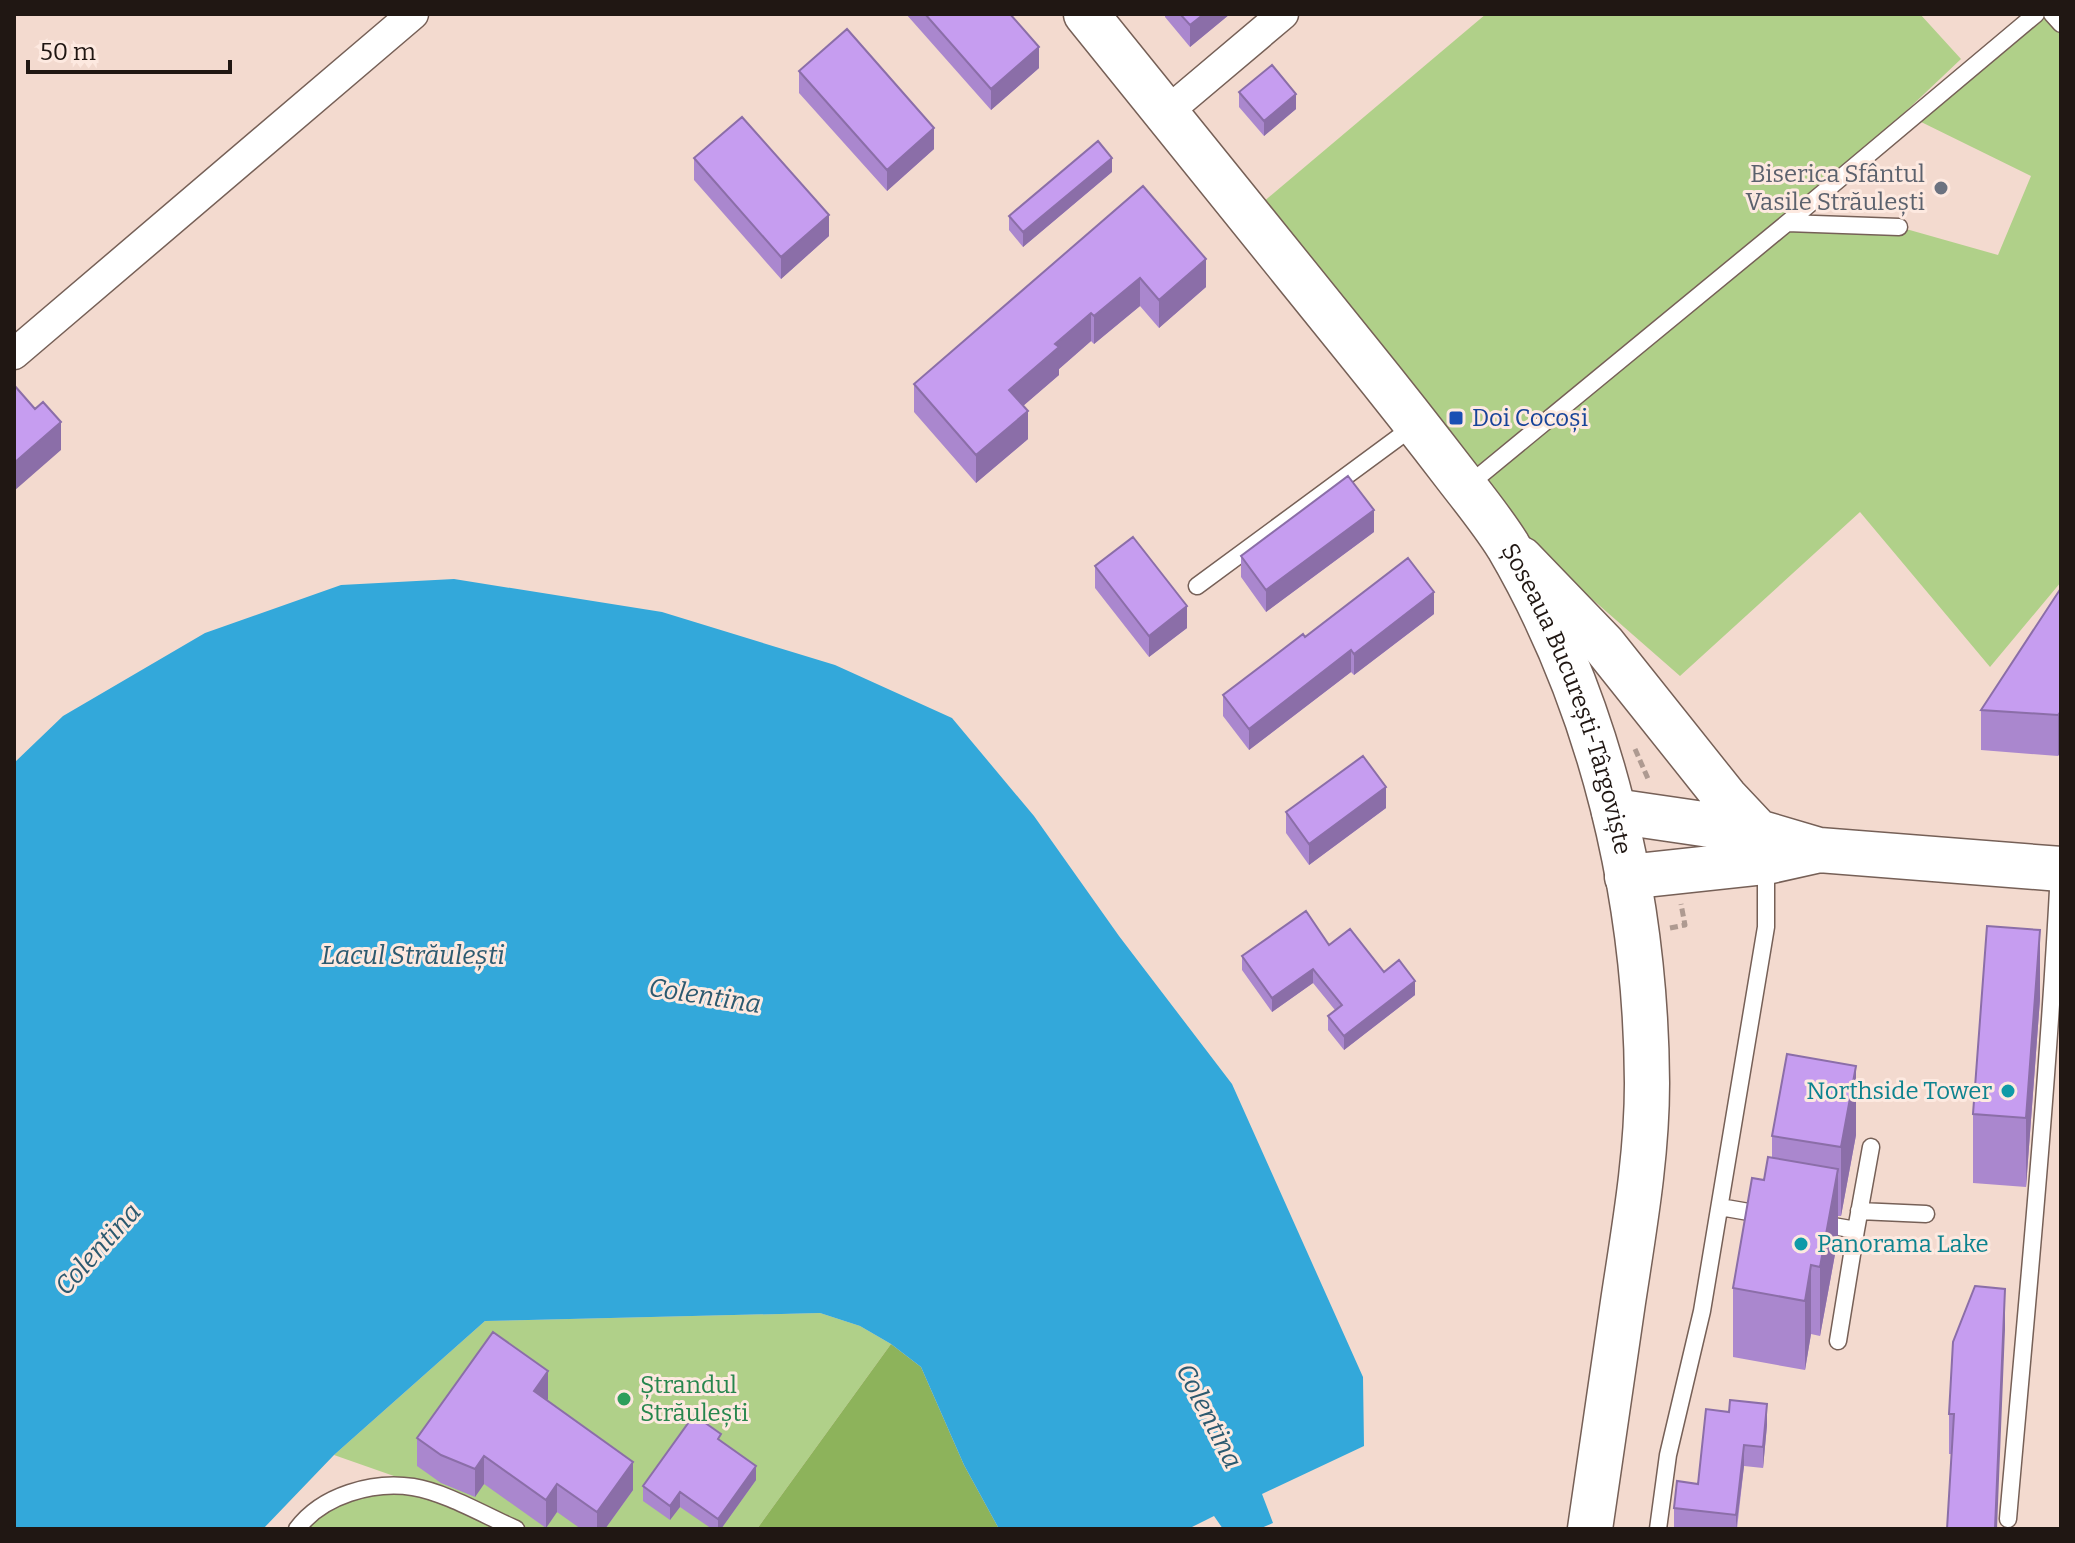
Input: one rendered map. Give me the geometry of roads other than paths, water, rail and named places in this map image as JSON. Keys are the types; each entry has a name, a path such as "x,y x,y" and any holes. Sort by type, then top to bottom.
{"main road":[{"name":"Șoseaua București-Târgoviște","path":"1086,14 1417,424 1506,544 1538,604 1581,703 1614,811 1627,877 1641,970 1647,1085 1644,1155 1635,1227 1590,1529"},
{"path":"1506,544 1603,644 1762,847"},
{"path":"1614,811 1762,847 2060,869"},
{"path":"1627,877 1762,847"}],"street":[{"path":"14,354 413,14"},
{"path":"1167,112 1283,14"}],"lane":[{"path":"1465,488 2036,14"},
{"path":"2052,14 2061,24"},
{"path":"1787,223 1899,227"},
{"path":"1197,586 1417,424"},
{"path":"1658,1529 1668,1455 1702,1311 1766,927 1762,847"},
{"path":"2008,1519 2035,1215 2060,869"},
{"path":"1838,1341 1871,1147"},
{"path":"1720,1207 1856,1230"},
{"path":"1859,1211 1926,1214"},
{"path":"297,1529 319,1507 341,1495 387,1487 413,1487 442,1496 516,1529"}],"water":[{"name":"Lacul Străulești","path":"454,579 662,612 835,665 952,718 1034,816 1119,936 1232,1084 1363,1377 1364,1446 1262,1494 1273,1523 1259,1529 1223,1529 1214,1516 1188,1529 999,1529 964,1465 921,1367 860,1326 820,1313 485,1321 334,1455 263,1529 14,1529 14,763 63,716 205,633 341,585"}],"place":[{"name":"Biserica Sfântul Vasile Străulești","path":"1941,188"},
{"name":"Doi Cocoși","path":"1456,418"},
{"name":"Northside Tower","path":"2008,1091"},
{"name":"Panorama Lake","path":"1801,1244"},
{"name":"Ștrandul Străulești","path":"624,1399"}],"water label":[{"name":"Colentina","path":"705,996"},
{"name":"Colentina","path":"98,1249"},
{"name":"Colentina","path":"1209,1416"}]}
